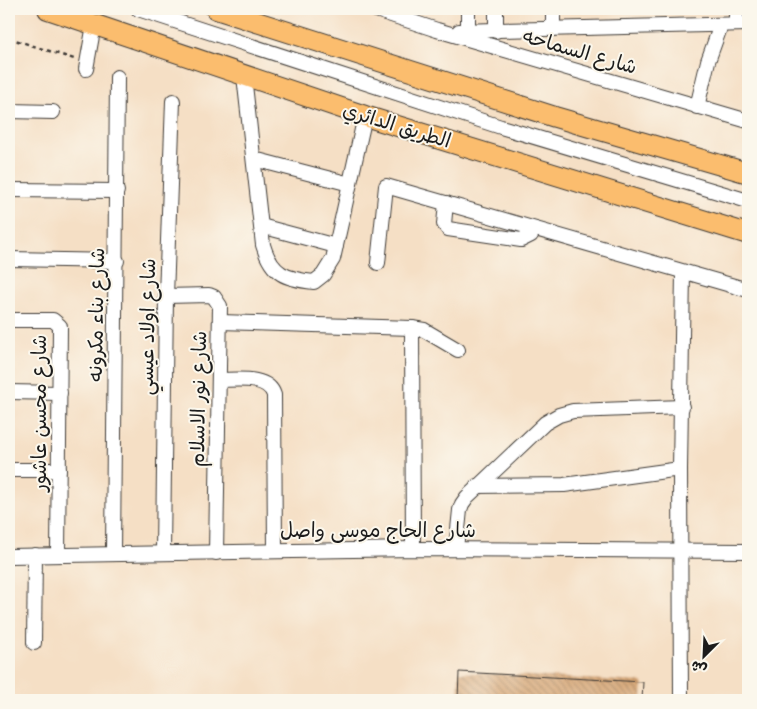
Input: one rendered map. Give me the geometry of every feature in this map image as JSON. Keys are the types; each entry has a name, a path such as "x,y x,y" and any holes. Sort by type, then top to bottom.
{"highway":[{"name":"الطريق الدائري","path":"48,9 365,116 748,234"},
{"path":"216,9 555,117 748,173"}],"street":[{"path":"138,9 501,127 748,201"},
{"name":"شارع السماحه","path":"373,9 436,30 748,121"},
{"path":"468,9 468,32"},
{"path":"496,9 496,31"},
{"path":"553,9 553,29"},
{"path":"436,30 468,32 742,24 736,9"},
{"path":"87,66 94,25"},
{"path":"697,106 708,61 721,25"},
{"path":"244,76 263,245 269,261 280,272 292,279 314,282 329,268 336,246 365,116"},
{"name":"شارع بناء مكرونه","path":"113,554 118,78"},
{"name":"شارع اولاد عيسي","path":"163,553 166,296 174,101"},
{"path":"9,111 53,112"},
{"path":"254,159 350,184"},
{"path":"378,263 386,186 748,290"},
{"path":"9,190 117,191"},
{"path":"446,203 444,224 448,229 522,240 531,235 534,228"},
{"path":"261,226 336,246"},
{"path":"9,259 117,260"},
{"path":"681,700 680,469 684,272"},
{"name":"شارع نور الاسلام","path":"166,296 203,294 214,297 220,306 216,553"},
{"name":"شارع محسن عاشور","path":"9,320 53,320 58,322 61,331 58,555"},
{"path":"220,322 412,328 424,330 458,350"},
{"path":"412,328 413,549"},
{"path":"219,380 260,381 270,386 273,390 275,551"},
{"path":"9,392 60,393"},
{"path":"456,549 458,522 462,504 477,486 533,433 559,414 573,411 682,407"},
{"path":"477,486 564,485 680,469"},
{"path":"9,470 59,470"},
{"name":"شارع الحاج موسى واصل","path":"9,556 413,549 748,551"},
{"path":"34,643 35,555"}],"path":[{"path":"9,38 87,66"}],"building":[{"path":"459,672 643,682 642,700 458,700"}]}
